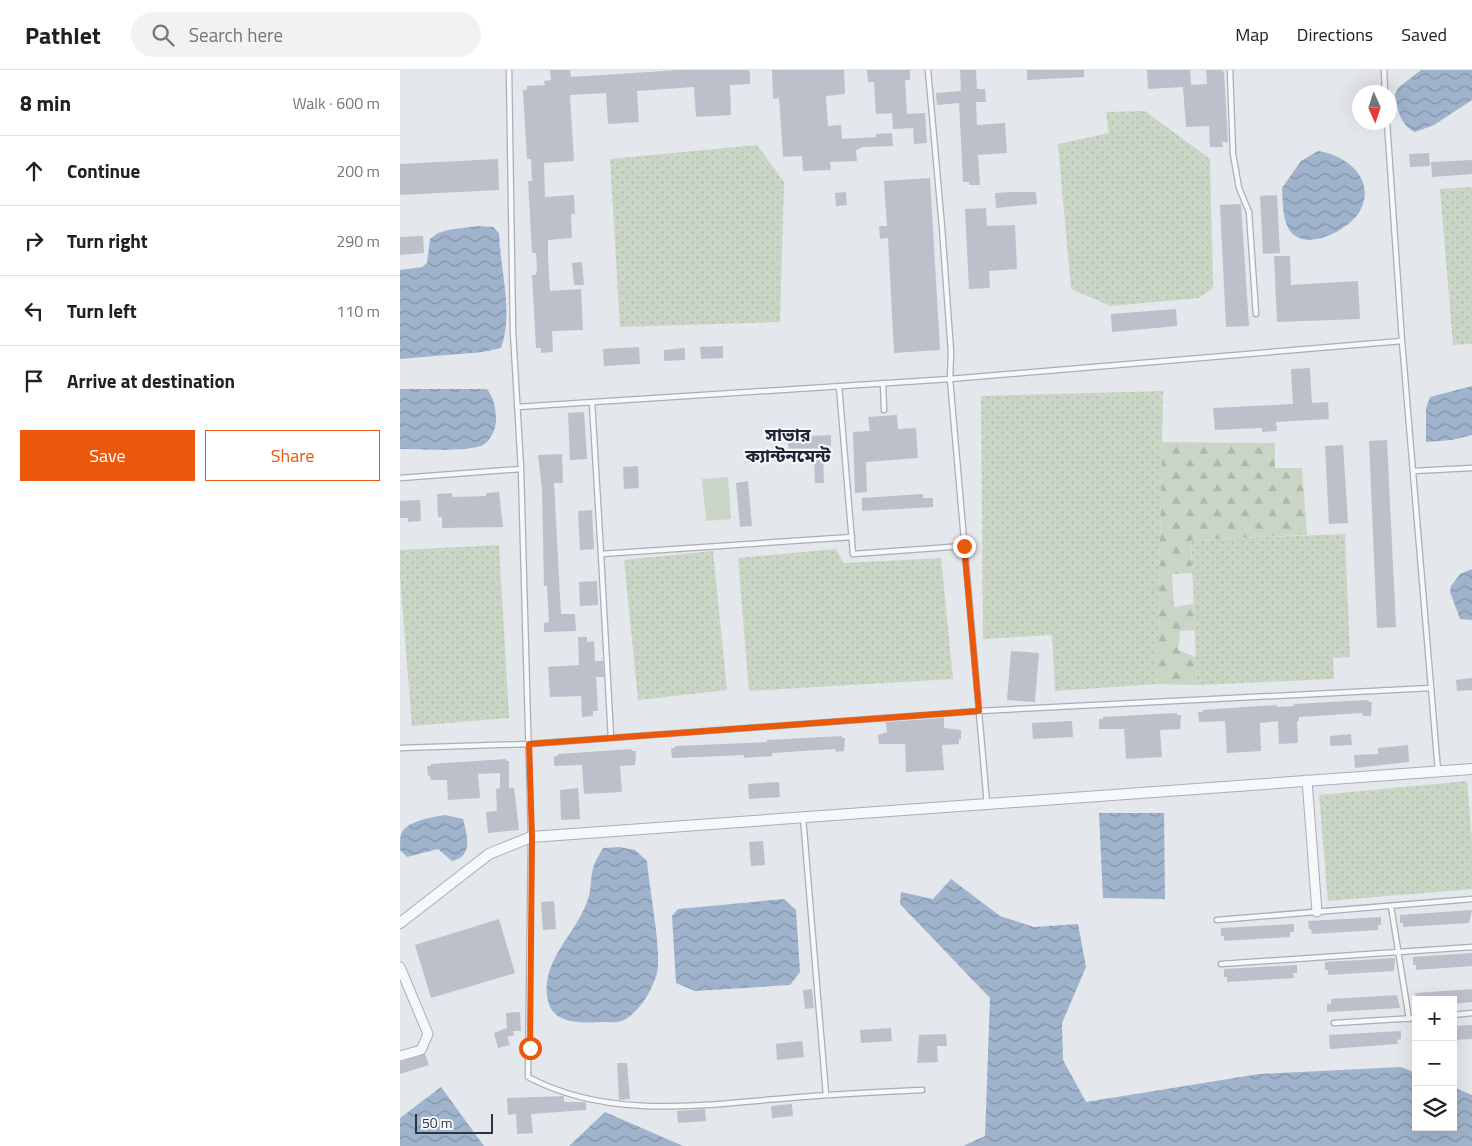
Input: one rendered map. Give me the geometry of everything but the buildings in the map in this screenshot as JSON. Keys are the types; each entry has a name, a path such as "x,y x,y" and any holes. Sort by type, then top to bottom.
{"street":[{"path":"400,923 489,854 532,837 1472,769"},
{"path":"1307,780 1318,912"},
{"path":"400,967 428,1034 420,1050 400,1056"}],"lane":[{"path":"509,70 513,332 521,469 532,837 528,1077 552,1090 604,1103 670,1108 826,1095 922,1090"},
{"path":"928,70 951,352 950,379 987,804"},
{"path":"1230,70 1233,154 1239,188 1250,212 1256,314"},
{"path":"1384,70 1385,85"},
{"path":"1388,130 1412,471 1438,771"},
{"path":"517,407 950,379 1402,341"},
{"path":"883,383 884,410"},
{"path":"839,386 853,554 964,546"},
{"path":"592,402 611,738"},
{"path":"1412,471 1472,468"},
{"path":"400,478 521,469"},
{"path":"601,554 852,537"},
{"path":"400,748 529,744 979,711 1431,688"},
{"path":"803,817 826,1095"},
{"path":"1217,920 1472,899"},
{"path":"1391,906 1400,952 1409,1019"},
{"path":"1221,964 1472,947"},
{"path":"1457,1015 1472,1013"},
{"path":"1334,1023 1412,1019"}],"green space":[{"path":"1145,111 1210,159 1213,288 1199,298 1111,306 1071,289 1058,144 1109,133 1106,112"},
{"path":"757,145 784,182 780,322 620,327 610,159"},
{"path":"1472,187 1472,344 1453,345 1440,189"},
{"path":"1163,391 1157,684 1055,691 1052,635 983,639 981,396"},
{"path":"1162,442 1275,443 1275,468 1302,468 1307,535 1191,540 1192,573 1172,574 1174,607 1193,604 1195,630 1180,631 1178,650 1196,657 1197,685 1157,684"},
{"path":"728,477 731,519 706,521 702,479"},
{"path":"1345,534 1350,657 1333,658 1334,679 1197,685 1191,540"},
{"path":"499,545 509,718 412,726 400,577 400,550"},
{"path":"836,549 843,563 941,558 953,679 749,691 738,558"},
{"path":"713,551 727,690 638,700 624,560"},
{"path":"1467,781 1472,841 1472,889 1328,901 1319,795"}],"water":[{"path":"1421,70 1472,70 1472,100 1434,125 1415,132 1410,130 1400,116 1397,105 1397,90"},
{"path":"1318,151 1329,153 1339,158 1356,170 1362,179 1365,189 1364,199 1360,211 1347,225 1328,236 1308,240 1298,238 1288,228 1282,188 1301,161"},
{"path":"477,226 493,227 499,233 506,306 505,334 501,348 483,352 400,359 400,270 422,267 427,263 430,239 438,233"},
{"path":"1472,386 1472,435 1452,440 1426,442 1426,408 1430,397"},
{"path":"400,389 487,389 493,399 495,409 496,421 493,434 485,444 473,448 453,450 400,449"},
{"path":"1472,569 1472,620 1460,619 1450,592 1451,586 1460,574"},
{"path":"1099,813 1164,813 1165,899 1103,898"},
{"path":"445,815 463,819 467,838 464,855 452,861 438,849 407,857 400,850 401,834 408,826 420,820"},
{"path":"619,847 635,850 647,861 657,935 657,973 644,1001 634,1013 622,1021 587,1023 570,1021 556,1015 551,1009 548,1001 547,987 549,973 560,948 583,912 589,895 593,869 603,848"},
{"path":"951,879 1000,916 1034,927 1078,924 1086,967 1062,1023 1063,1060 1086,1102 1259,1074 1401,1067 1412,1071 1412,1131 1457,1131 1457,1089 1472,1095 1472,1146 963,1146 985,1136 990,998 900,904 901,892 933,899"},
{"path":"784,899 796,910 800,972 790,985 695,991 676,983 672,916 678,909"},
{"path":"441,1087 484,1146 400,1146 400,1118"},
{"path":"605,1112 683,1146 569,1146"}],"district":[{"name":"সাভার ক্যান্টনমেন্ট","path":"788,445"}],"route":[{"path":"530,1048 532,837 529,744 979,711 964,546"}]}
